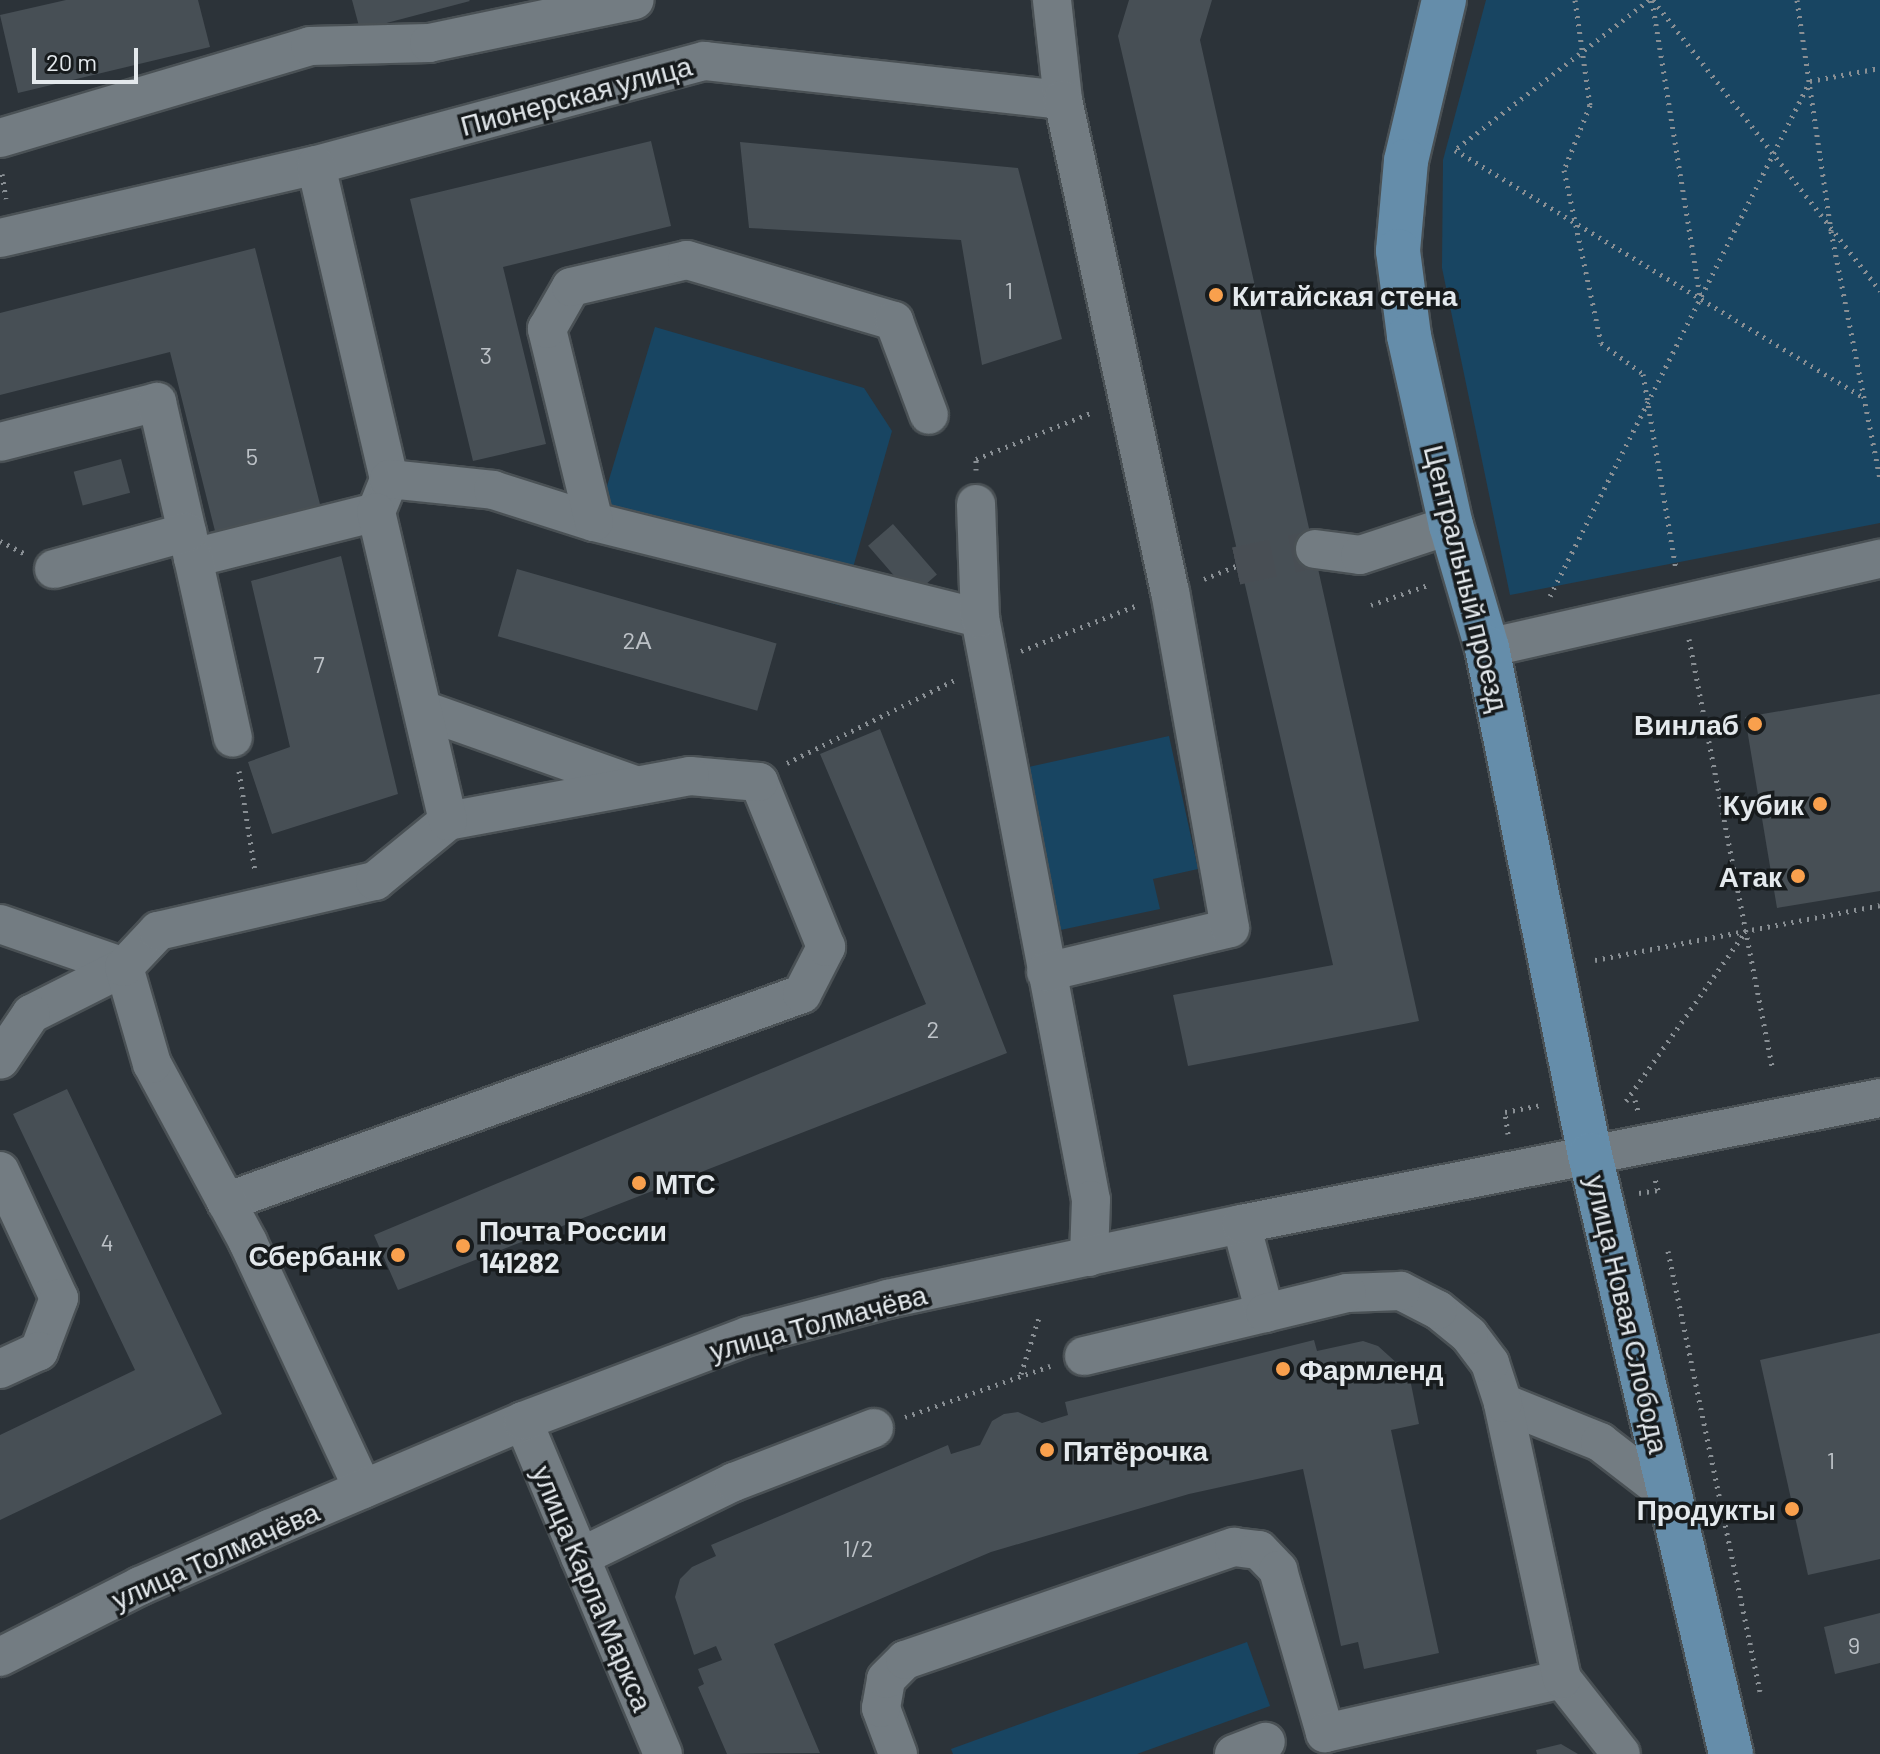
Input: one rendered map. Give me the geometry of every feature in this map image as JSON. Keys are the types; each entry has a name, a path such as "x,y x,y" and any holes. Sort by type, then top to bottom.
{"main road":[{"name":"Центральный проезд","path":"1444,0 1406,161 1398,251 1409,336 1451,525 1487,648 1590,1155"},
{"name":"улица Новая Слобода","path":"1590,1155 1731,1754"}],"street":[{"path":"0,138 310,46 429,43 635,0"},
{"path":"1046,972 1230,928 1170,592 1063,100 1052,0"},
{"name":"Пионерская улица","path":"0,238 316,165 704,61 1063,100"},
{"path":"316,165 423,710 448,821"},
{"path":"594,522 547,329 571,287 687,260 894,321 929,415"},
{"path":"0,442 157,402 233,738"},
{"path":"54,569 190,545 382,496 493,490 594,522 980,618"},
{"path":"976,504 980,618 1091,1200 1089,1257"},
{"path":"1315,549 1360,555 1451,525"},
{"path":"1487,648 1880,559"},
{"path":"423,710 637,786"},
{"path":"0,1060 31,1014 124,967 158,931 375,881 448,821 690,776 759,782 826,947 802,994 226,1202"},
{"path":"0,924 124,967"},
{"path":"124,967 152,1064 226,1202 363,1489"},
{"name":"улица Толмачёва","path":"0,1657 140,1586 363,1489 523,1421 748,1336 888,1299 1241,1224 1880,1098"},
{"path":"0,1171 59,1298 39,1351 0,1369"},
{"path":"1241,1224 1265,1313"},
{"path":"1084,1356 1347,1293 1401,1291 1438,1310 1469,1335 1490,1363 1503,1403 1562,1679 1621,1754"},
{"path":"1503,1403 1600,1442 1670,1496"},
{"name":"улица Карла Маркса","path":"523,1421 663,1754"},
{"path":"580,1557 734,1482 874,1428"},
{"path":"898,1754 881,1708 886,1679 905,1660 1234,1547 1259,1550 1278,1570 1327,1743 1562,1679"}],"path":[{"path":"1575,0 1590,105 1564,170 1601,343 1643,374 1682,602 1772,1066"},
{"path":"1651,0 1455,150 1863,397"},
{"path":"1651,0 1880,291"},
{"path":"1651,0 1700,298"},
{"path":"1797,0 1831,231 1880,478"},
{"path":"1810,81 1880,68"},
{"path":"1530,636 1810,81"},
{"path":"976,504 976,459 1128,398"},
{"path":"233,738 261,907"},
{"path":"1595,960 1880,905"},
{"path":"1626,1101 1746,931"},
{"path":"1668,1251 1763,1705"},
{"path":"1021,1374 1040,1314"},
{"path":"874,1428 1021,1374 1084,1356"}],"shaded area":[{"path":"1486,0 1880,0 1880,523 1510,595 1442,268 1443,160"},
{"path":"655,327 864,388 892,431 842,606 629,549 601,506"},
{"path":"1169,736 1198,869 1153,879 1160,909 1051,932 1015,770"},
{"path":"1247,1642 1270,1706 1137,1754 953,1754 951,1749"}],"building":[{"path":"66,0 198,0 210,47 18,93 0,15"},
{"path":"352,0 469,0 470,1 360,30"},
{"name":"Китайская стена","path":"1129,0 1212,0 1200,40 1419,1021 1188,1066 1173,995 1333,965 1118,36"},
{"path":"651,141 671,226 503,267 546,444 473,461 410,199"},
{"path":"740,142 1018,168 1062,339 982,365 961,240 749,228"},
{"path":"255,248 323,516 218,543 170,352 0,395 0,313"},
{"path":"121,459 130,493 83,505 74,472"},
{"path":"893,524 937,575 912,596 868,546"},
{"path":"341,556 398,794 272,834 248,762 290,747 251,581"},
{"path":"517,569 777,643 757,711 498,636"},
{"name":"Кубик","path":"1880,694 1880,891 1777,908 1745,717"},
{"path":"880,729 1007,1053 398,1290 374,1235 926,1004 820,754"},
{"path":"67,1089 222,1414 0,1520 0,1435 135,1370 13,1114"},
{"path":"1880,1333 1880,1559 1808,1575 1760,1360"},
{"path":"1314,1340 1317,1351 1363,1341 1378,1346 1409,1374 1419,1424 1391,1430 1439,1653 1364,1669 1358,1642 1341,1646 1303,1469 1189,1494 991,1552 774,1644 820,1753 727,1754 698,1687 704,1684 698,1669 722,1660 716,1646 694,1655 675,1597 680,1579 692,1567 716,1556 711,1545 948,1445 951,1454 980,1445 992,1421 1004,1414 1018,1412 1042,1423 1068,1415 1065,1402"},
{"path":"1880,1613 1880,1663 1835,1674 1824,1627"},
{"path":"1561,1744 1578,1754 1537,1754 1536,1750"}],"tunnel":[{"path":"1236,566 1315,549"}],"place":[{"name":"Китайская стена","path":"1216,295"},
{"name":"Винлаб","path":"1755,724"},
{"name":"Кубик","path":"1820,804"},
{"name":"Атак","path":"1798,876"},
{"name":"МТС","path":"639,1183"},
{"name":"Почта России 141282","path":"463,1246"},
{"name":"Сбербанк","path":"398,1255"},
{"name":"Фармленд","path":"1283,1369"},
{"name":"Пятёрочка","path":"1047,1450"},
{"name":"Продукты","path":"1792,1509"}]}
